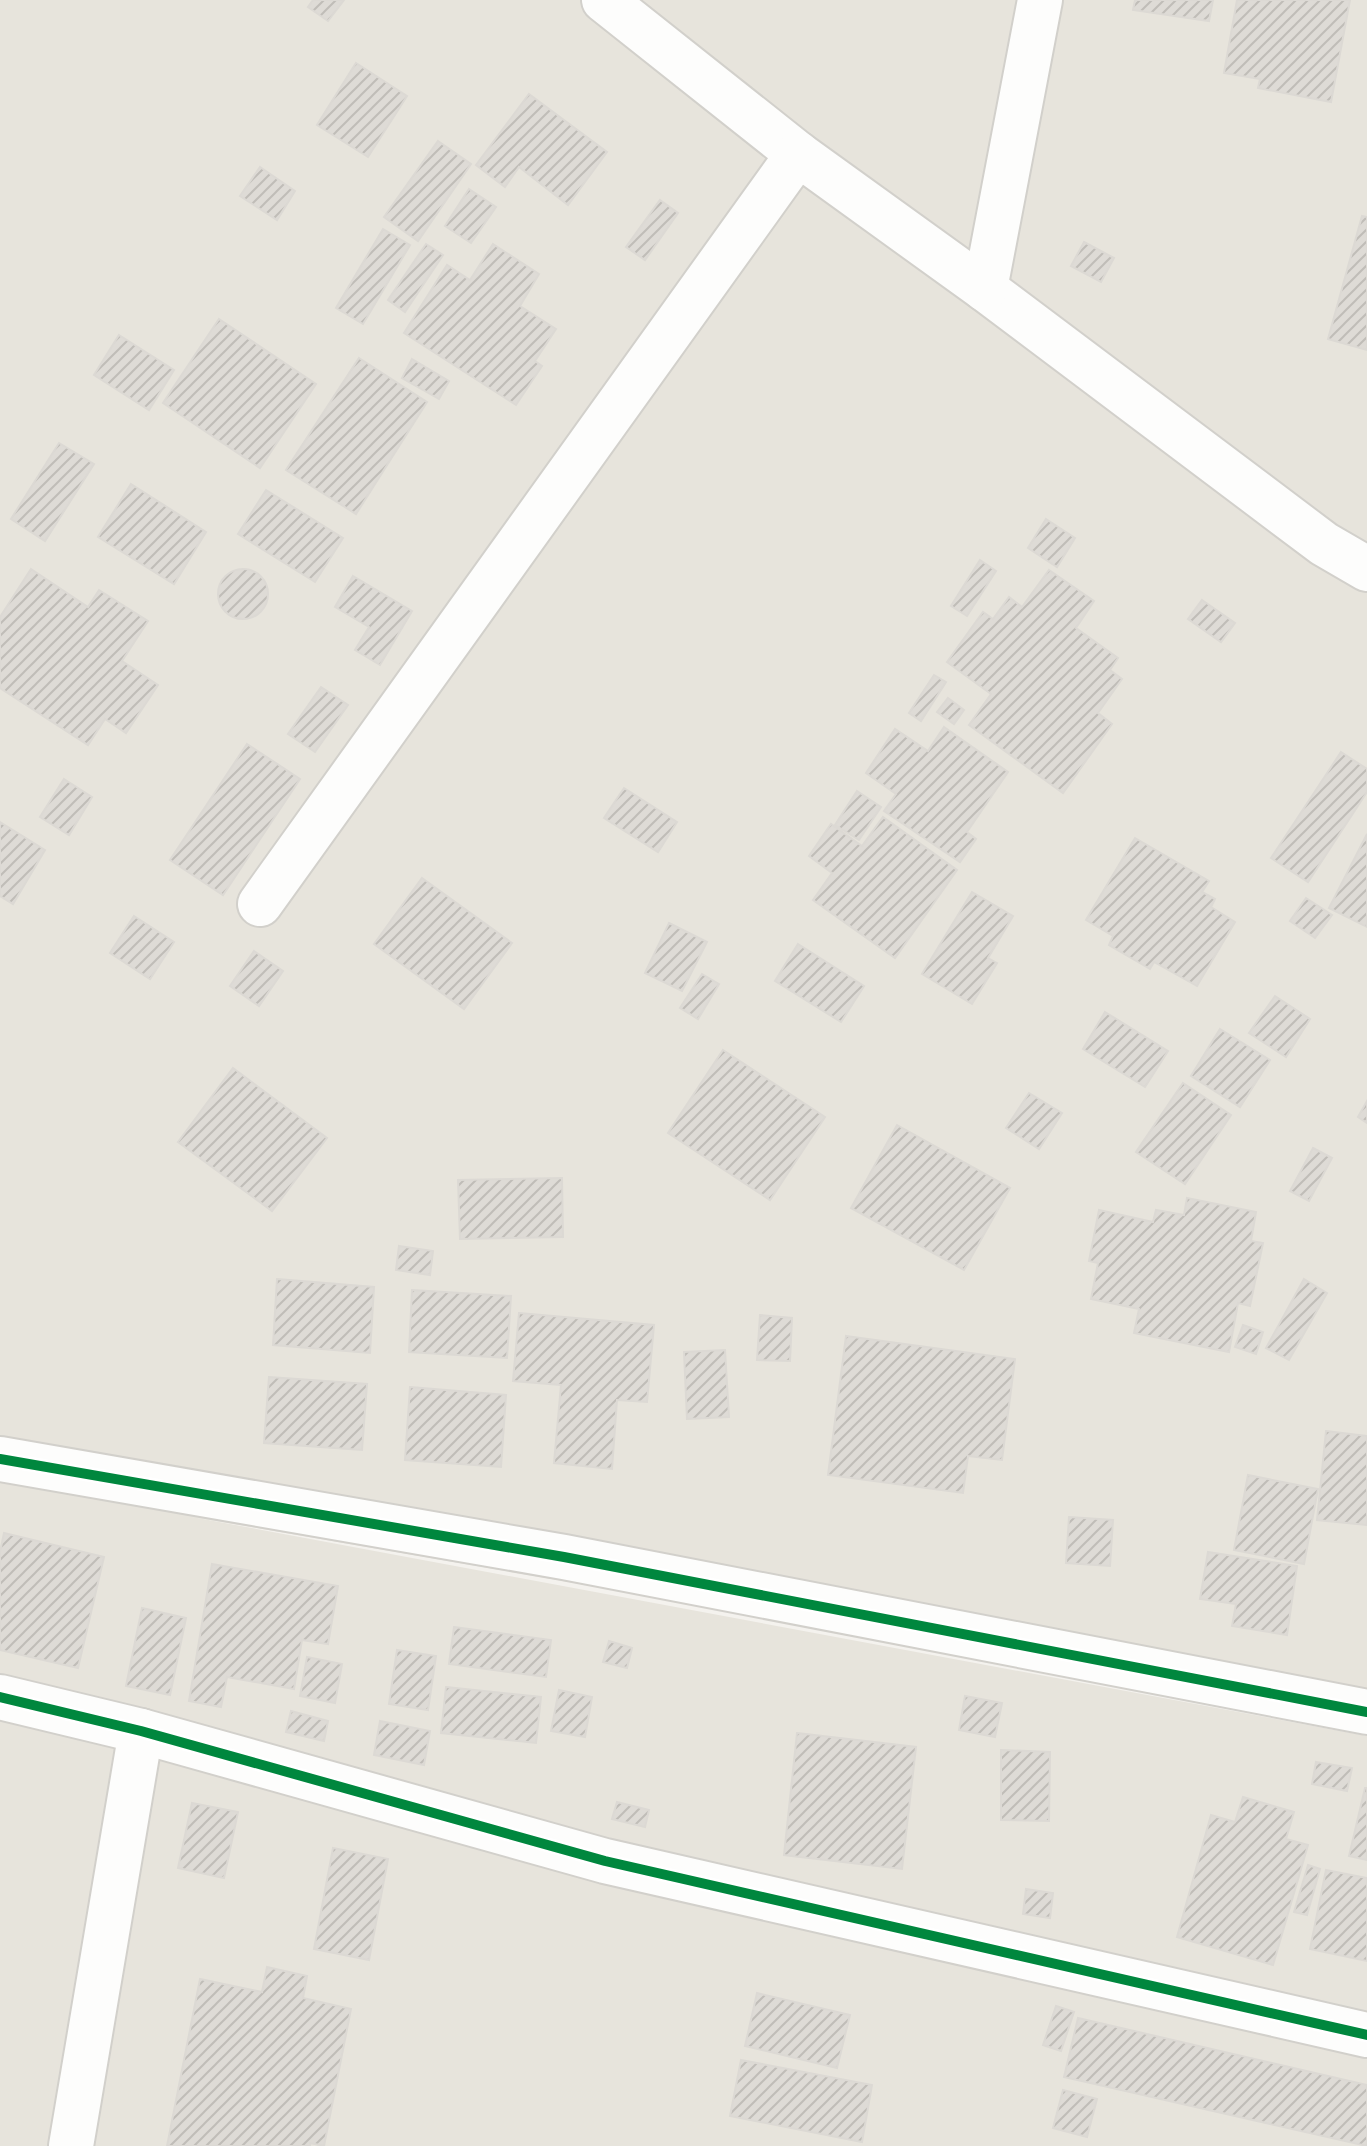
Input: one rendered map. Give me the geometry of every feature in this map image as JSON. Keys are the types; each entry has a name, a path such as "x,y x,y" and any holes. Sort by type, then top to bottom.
{"street":[{"path":"604,0 798,154 985,289 1324,544 1367,569"},
{"path":"985,289 1040,0"},
{"path":"260,904 798,154"},
{"path":"0,1459 564,1557 1367,1712"},
{"path":"0,1697 141,1731 605,1861 1367,2035"},
{"path":"71,2146 141,1731"}],"shaded area":[{"path":"0,0 1367,0 1367,1720 187,1516 1367,1736 1367,2146 0,2146"}],"building":[{"path":"313,0 344,0 328,21 308,7"},
{"path":"1135,0 1213,0 1209,21 1133,10"},
{"path":"1237,0 1350,0 1331,102 1258,88 1260,79 1224,73"},
{"path":"356,63 407,96 368,157 317,125"},
{"path":"529,94 607,152 568,205 519,167 505,187 476,165"},
{"path":"438,141 471,164 418,241 384,217"},
{"path":"260,167 295,191 277,220 240,196"},
{"path":"469,189 496,207 471,243 445,226"},
{"path":"660,200 678,213 645,260 626,247"},
{"path":"1362,216 1367,217 1367,350 1328,339"},
{"path":"383,229 410,245 363,324 336,308"},
{"path":"1084,242 1114,258 1101,282 1071,266"},
{"path":"426,244 443,255 405,312 388,300"},
{"path":"493,244 539,274 520,306 556,329 535,361 542,366 516,405 404,333 447,265 470,280"},
{"path":"219,319 316,384 260,468 163,403"},
{"path":"119,335 174,370 149,410 94,375"},
{"path":"359,358 427,402 356,514 286,470"},
{"path":"412,359 449,381 439,399 402,378"},
{"path":"59,443 94,464 45,541 11,519"},
{"path":"131,484 206,532 174,584 98,537"},
{"path":"266,490 343,538 315,582 238,534"},
{"path":"1046,519 1075,538 1057,567 1028,548"},
{"path":"980,560 996,571 967,616 951,606"},
{"path":"31,569 88,607 99,590 148,621 122,661 158,685 126,733 105,719 88,745 0,688 0,617"},
{"path":"243,569 261,576 268,594 261,612 243,619 225,612 218,594 225,576"},
{"path":"1049,570 1094,601 1076,628 1118,658 1110,670 1122,679 1098,713 1112,724 1063,793 969,725 991,694 947,662 983,612 993,619 1009,597 1022,607"},
{"path":"353,576 412,611 380,665 355,650 369,627 335,607"},
{"path":"1202,600 1235,623 1221,642 1188,619"},
{"path":"934,675 946,682 921,721 909,713"},
{"path":"321,687 348,705 315,752 288,734"},
{"path":"948,698 964,710 954,724 937,712"},
{"path":"944,727 1008,772 967,832 976,839 960,862 884,811 896,794 866,773 895,729 928,751"},
{"path":"247,744 300,779 223,895 170,860"},
{"path":"1341,752 1367,769 1367,792 1308,882 1271,858"},
{"path":"64,779 92,797 69,835 40,817"},
{"path":"624,788 677,822 658,852 604,818"},
{"path":"857,791 881,807 859,840 835,825"},
{"path":"883,817 957,870 895,958 813,900 832,873 809,856 831,824 862,846"},
{"path":"0,822 45,850 13,904 0,896"},
{"path":"1367,834 1367,927 1329,908"},
{"path":"1135,838 1209,881 1202,892 1215,899 1211,907 1235,922 1197,986 1154,962 1150,969 1109,945 1113,936 1086,920"},
{"path":"422,878 512,943 464,1009 374,944"},
{"path":"972,892 1013,916 988,958 997,963 972,1004 922,974"},
{"path":"1306,898 1332,915 1315,938 1290,921"},
{"path":"134,916 174,942 150,979 110,953"},
{"path":"669,923 707,942 682,991 645,973"},
{"path":"798,944 864,986 841,1022 775,981"},
{"path":"254,951 283,971 259,1006 230,986"},
{"path":"702,974 719,984 698,1019 680,1008"},
{"path":"1275,996 1310,1019 1286,1057 1249,1033"},
{"path":"1105,1012 1168,1051 1145,1087 1083,1049"},
{"path":"1220,1029 1270,1060 1240,1107 1191,1076"},
{"path":"723,1050 825,1117 770,1200 668,1133"},
{"path":"233,1068 327,1138 272,1211 178,1142"},
{"path":"1183,1083 1231,1115 1185,1184 1136,1152"},
{"path":"1029,1093 1062,1113 1039,1149 1006,1128"},
{"path":"1367,1101 1367,1123 1358,1117"},
{"path":"897,1125 1010,1188 964,1270 851,1208"},
{"path":"1313,1148 1332,1158 1309,1201 1290,1191"},
{"path":"562,1178 563,1237 460,1239 458,1180"},
{"path":"1187,1198 1256,1212 1251,1241 1263,1243 1250,1306 1238,1303 1229,1352 1134,1333 1139,1309 1091,1299 1098,1263 1089,1261 1099,1210 1153,1222 1156,1210 1184,1215"},
{"path":"399,1246 433,1251 430,1275 396,1270"},
{"path":"277,1279 374,1287 370,1353 273,1345"},
{"path":"1304,1279 1327,1293 1289,1360 1266,1348"},
{"path":"412,1290 511,1296 507,1358 409,1352"},
{"path":"519,1313 654,1325 647,1402 617,1400 612,1469 554,1463 561,1385 513,1381"},
{"path":"760,1315 792,1318 790,1361 757,1360"},
{"path":"1243,1325 1263,1332 1256,1354 1235,1347"},
{"path":"846,1336 1015,1359 1002,1460 968,1456 963,1493 828,1475"},
{"path":"725,1350 729,1417 687,1419 684,1352"},
{"path":"269,1377 367,1384 362,1450 264,1443"},
{"path":"410,1387 506,1395 501,1467 405,1460"},
{"path":"1326,1431 1367,1436 1367,1525 1317,1520"},
{"path":"1248,1475 1318,1489 1304,1564 1234,1550"},
{"path":"1069,1517 1113,1520 1110,1566 1066,1563"},
{"path":"4,1533 104,1557 78,1668 0,1650 0,1552"},
{"path":"1208,1552 1297,1566 1287,1635 1232,1626 1236,1604 1200,1599"},
{"path":"212,1564 338,1586 328,1644 302,1640 294,1689 227,1677 221,1707 189,1701"},
{"path":"142,1608 186,1618 170,1695 126,1686"},
{"path":"454,1627 551,1640 546,1677 449,1664"},
{"path":"609,1641 632,1648 627,1668 603,1662"},
{"path":"397,1650 436,1656 428,1710 389,1704"},
{"path":"307,1657 342,1664 335,1703 300,1696"},
{"path":"446,1687 541,1697 536,1743 441,1733"},
{"path":"559,1690 592,1697 585,1737 551,1731"},
{"path":"965,1696 1002,1703 995,1737 959,1730"},
{"path":"291,1711 328,1721 324,1741 286,1732"},
{"path":"380,1721 430,1731 424,1765 374,1755"},
{"path":"797,1733 916,1747 902,1869 784,1855"},
{"path":"1001,1750 1050,1752 1049,1821 1001,1820"},
{"path":"1316,1762 1352,1768 1347,1791 1312,1784"},
{"path":"1367,1788 1367,1860 1349,1856"},
{"path":"1243,1797 1294,1812 1286,1839 1308,1845 1273,1965 1177,1937 1211,1815 1235,1822"},
{"path":"617,1802 649,1810 645,1827 612,1819"},
{"path":"192,1803 238,1812 224,1878 178,1868"},
{"path":"333,1848 388,1859 369,1960 314,1949"},
{"path":"1308,1865 1320,1869 1307,1915 1294,1912"},
{"path":"1326,1870 1367,1878 1367,1961 1310,1949"},
{"path":"1026,1889 1053,1893 1050,1918 1023,1914"},
{"path":"267,1967 307,1976 303,1998 351,2009 324,2146 310,2143 310,2146 167,2146 200,1979 262,1992"},
{"path":"757,1993 850,2015 837,2068 745,2046"},
{"path":"1056,2006 1074,2012 1061,2051 1043,2045"},
{"path":"1078,2018 1367,2085 1367,2146 1064,2077"},
{"path":"741,2060 872,2085 862,2142 730,2116"},
{"path":"1063,2090 1097,2099 1087,2137 1053,2128"}],"cycle path":[{"path":"0,1459 564,1557 1367,1712"},
{"path":"0,1697 141,1731 605,1861 1367,2035"}]}
